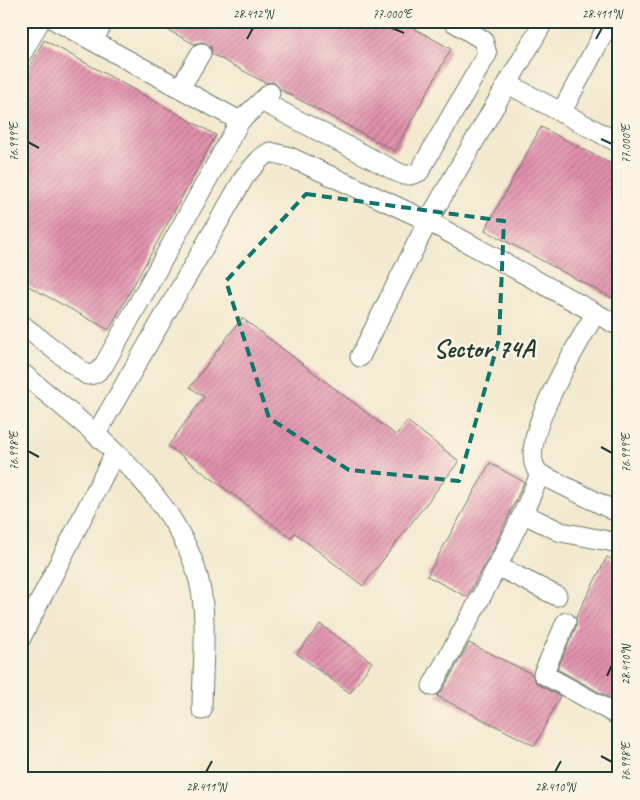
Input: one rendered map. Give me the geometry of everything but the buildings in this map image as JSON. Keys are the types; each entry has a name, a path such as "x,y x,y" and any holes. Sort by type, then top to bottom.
{"street":[{"path":"21,55 40,21"},
{"path":"56,21 240,121"},
{"path":"93,41 104,21"},
{"path":"21,324 87,376 98,372 104,365 240,121 265,97 404,175 419,172 487,54 483,40 452,21"},
{"path":"360,357 428,221 544,21"},
{"path":"561,112 610,21"},
{"path":"180,88 201,53"},
{"path":"508,84 619,143"},
{"path":"96,434 245,176 270,152 290,157 428,221 594,314 619,326"},
{"path":"594,314 536,429 531,455 534,469 540,474 619,513"},
{"path":"21,372 96,434 150,490 170,518 187,548 198,577 203,630 202,710"},
{"path":"21,638 115,453"},
{"path":"432,686 524,514 540,474"},
{"path":"524,514 569,535 619,543"},
{"path":"497,566 557,596"},
{"path":"566,622 543,674 619,716"}],"highlighted area":[{"path":"306,194 504,221 499,339 459,481 349,470 269,418 226,281"}],"district":[{"name":"Sector 74A","path":"484,348"}]}
